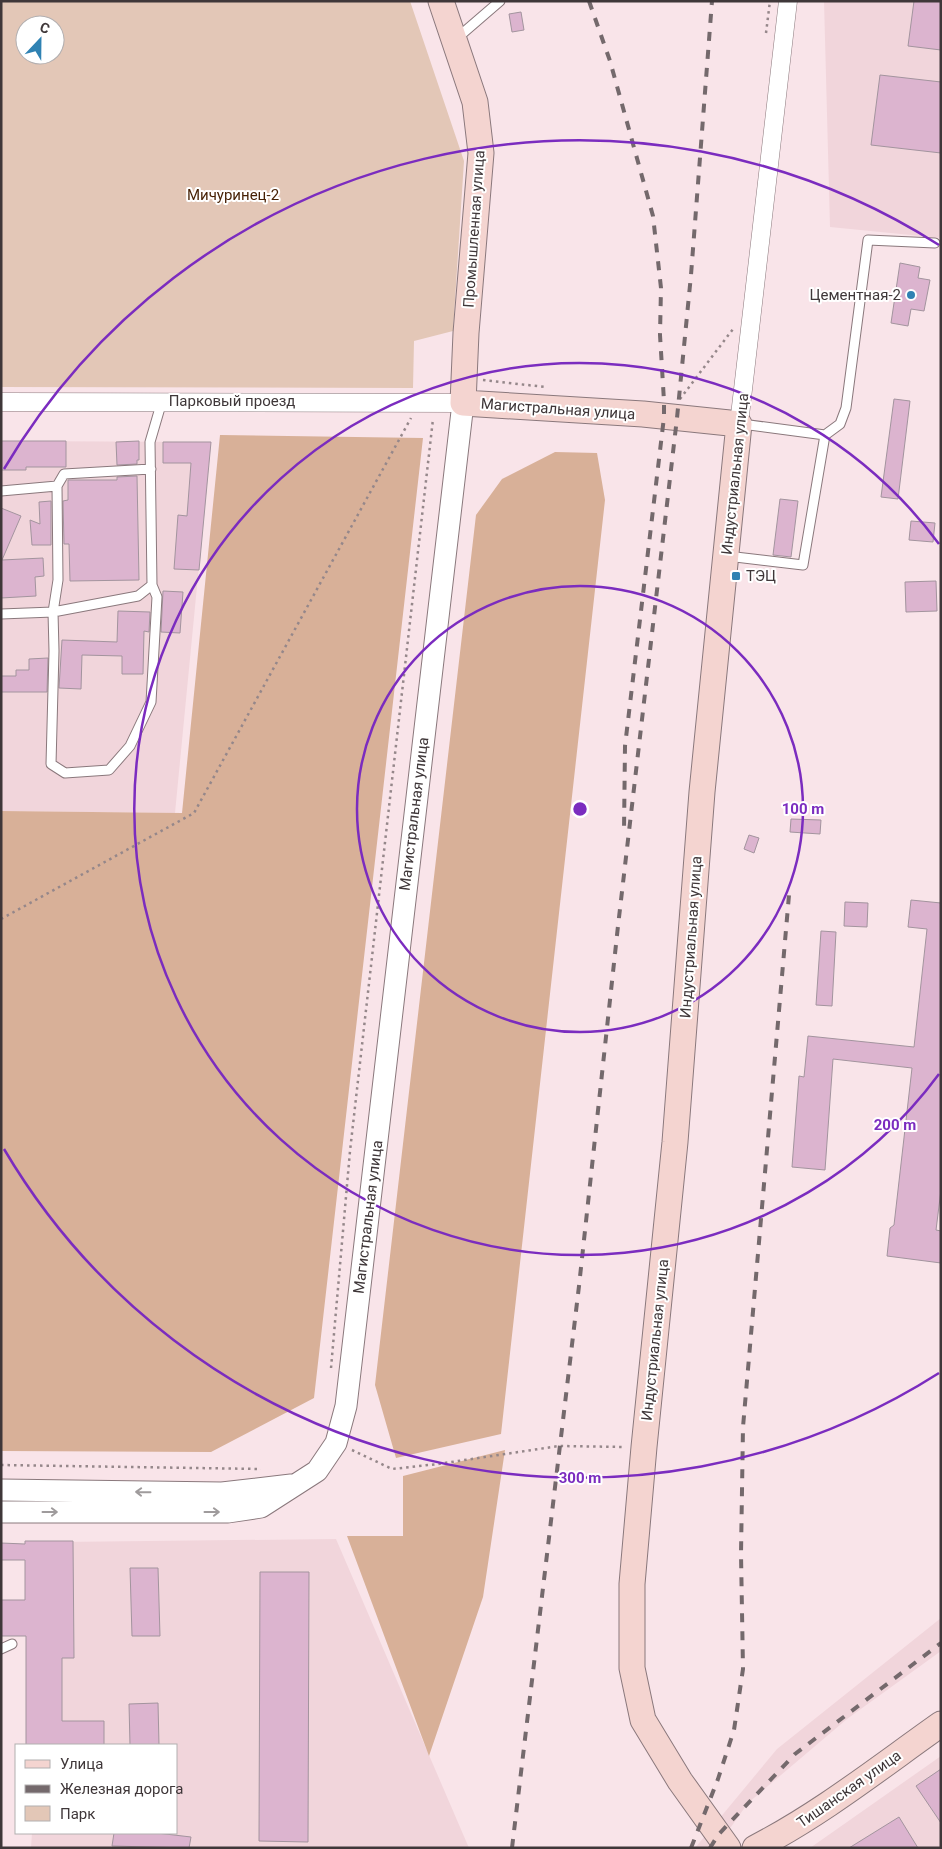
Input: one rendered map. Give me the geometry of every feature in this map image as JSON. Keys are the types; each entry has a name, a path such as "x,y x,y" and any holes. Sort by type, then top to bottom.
{"main road":[{"name":"Промышленная улица","path":"441,1 475,102 482,152 466,333 464,378 452,402"},
{"name":"Магистральная улица","path":"452,402 643,414 739,424"},
{"name":"Индустриальная улица","path":"728,1848 680,1781 643,1720 632,1668 632,1584 675,1142 702,792 739,424"},
{"name":"Тишанская улица","path":"755,1848 787,1832 815,1814 941,1724"}],"street":[{"name":"Индустриальная улица","path":"739,424 788,1"},
{"name":"Парковый проезд","path":"1,402 452,402"},
{"name":"Магистральная улица","path":"1,1512 228,1512 261,1507 316,1471 336,1443 347,1396 452,402"},
{"path":"1,1490 222,1493 296,1484"}],"lane":[{"path":"454,41 500,1"},
{"path":"727,556 803,565 825,436 840,424 846,408 868,240 936,243"},
{"path":"151,469 64,474 57,486 58,580 52,612 54,651 51,764 65,773 109,770 130,746 151,702 157,597 152,585 151,469 150,442 162,401"},
{"path":"739,424 825,436"},
{"path":"1,490 57,486"},
{"path":"1,614 52,612 138,596 152,585"},
{"path":"1,1649 12,1644"}],"path":[{"path":"766,40 770,1"},
{"path":"678,402 733,330 734,321"},
{"path":"464,378 546,387"},
{"path":"330,1377 350,1151 433,418 452,402"},
{"path":"1,919 194,813 412,416"},
{"path":"426,417 433,418"},
{"path":"336,1443 392,1469 559,1446 644,1448"},
{"path":"1,1465 264,1469"}],"shaded area":[{"path":"824,1 941,1 941,238 830,227"},
{"path":"220,435 423,438 314,1398 211,1452 1,1451 1,811 182,813"},
{"path":"1,441 211,442 175,813 1,811"},
{"path":"555,452 597,453 605,500 501,1434 396,1458 375,1385 476,515 502,479"},
{"path":"505,1450 483,1597 429,1756 347,1536 403,1536 403,1476"},
{"path":"336,1539 469,1848 31,1848 32,1834 178,1834 178,1744 41,1744 61,1542"},
{"path":"941,1618 941,1651 847,1719 748,1803 716,1848 695,1848 777,1749"},
{"path":"941,1756 941,1848 810,1848"}],"green space":[{"name":"Мичуринец-2","path":"1,1 410,1 464,161 453,331 414,341 413,388 1,387"}],"building":[{"path":"914,1 941,1 941,50 908,46"},
{"path":"521,12 524,30 512,32 509,14"},
{"path":"880,75 941,82 941,153 871,145"},
{"name":"Цементная-2","path":"900,263 920,267 918,278 930,280 924,311 911,309 908,326 891,323"},
{"path":"894,399 910,401 898,499 881,497"},
{"path":"1,441 66,441 66,467 26,467 26,470 1,470"},
{"path":"139,441 139,460 137,460 137,464 117,465 116,442"},
{"path":"163,442 211,442 199,570 174,569 178,515 187,516 191,463 163,463"},
{"path":"137,476 139,580 70,581 69,544 64,544 63,501 68,500 68,480 117,480 117,477"},
{"path":"780,499 798,501 791,557 773,555"},
{"path":"51,501 51,545 32,545 30,520 40,524 39,502"},
{"path":"1,508 21,516 2,560 43,558 44,576 35,577 36,596 1,598"},
{"path":"911,521 935,523 933,542 909,540"},
{"path":"936,581 937,611 906,612 905,582"},
{"path":"163,591 183,592 180,633 161,632"},
{"path":"118,611 150,612 149,632 144,631 143,674 122,674 122,656 82,655 81,689 59,688 62,640 117,642"},
{"path":"48,658 47,692 1,692 1,676 16,676 16,670 29,670 29,659"},
{"path":"791,819 821,820 820,834 790,832"},
{"path":"749,835 759,838 754,853 744,849"},
{"path":"911,900 941,903 941,1190 936,1230 941,1231 941,1263 887,1256 890,1228 894,1225 912,1068 833,1059 825,1170 792,1167 799,1076 804,1077 808,1036 914,1047 927,929 908,927"},
{"path":"845,902 868,903 867,927 844,926"},
{"path":"821,931 836,932 832,1006 816,1005"},
{"path":"25,1541 73,1541 74,1658 62,1658 62,1721 104,1721 104,1744 26,1744 26,1636 1,1636 1,1600 25,1600 25,1560 1,1560 1,1543 25,1544"},
{"path":"130,1568 158,1568 160,1636 132,1636"},
{"path":"260,1572 309,1572 308,1842 259,1841"},
{"path":"158,1703 159,1744 130,1744 129,1704"},
{"path":"941,1769 941,1823 916,1786"},
{"path":"899,1817 918,1848 849,1848"},
{"path":"114,1834 166,1834 191,1837 189,1848 112,1846"}],"railway":[{"path":"589,1 610,61 653,216 661,288 660,335 664,417 625,746 624,831"},
{"path":"512,1848 579,1286 618,926 677,418 691,275 712,1"},
{"path":"691,1848 718,1779 734,1730 743,1669 741,1554 743,1427 789,895"},
{"path":"710,1848 718,1835 795,1754 941,1643"}],"place":[{"name":"Цементная-2","path":"911,295"},
{"name":"ТЭЦ","path":"736,576"}]}
